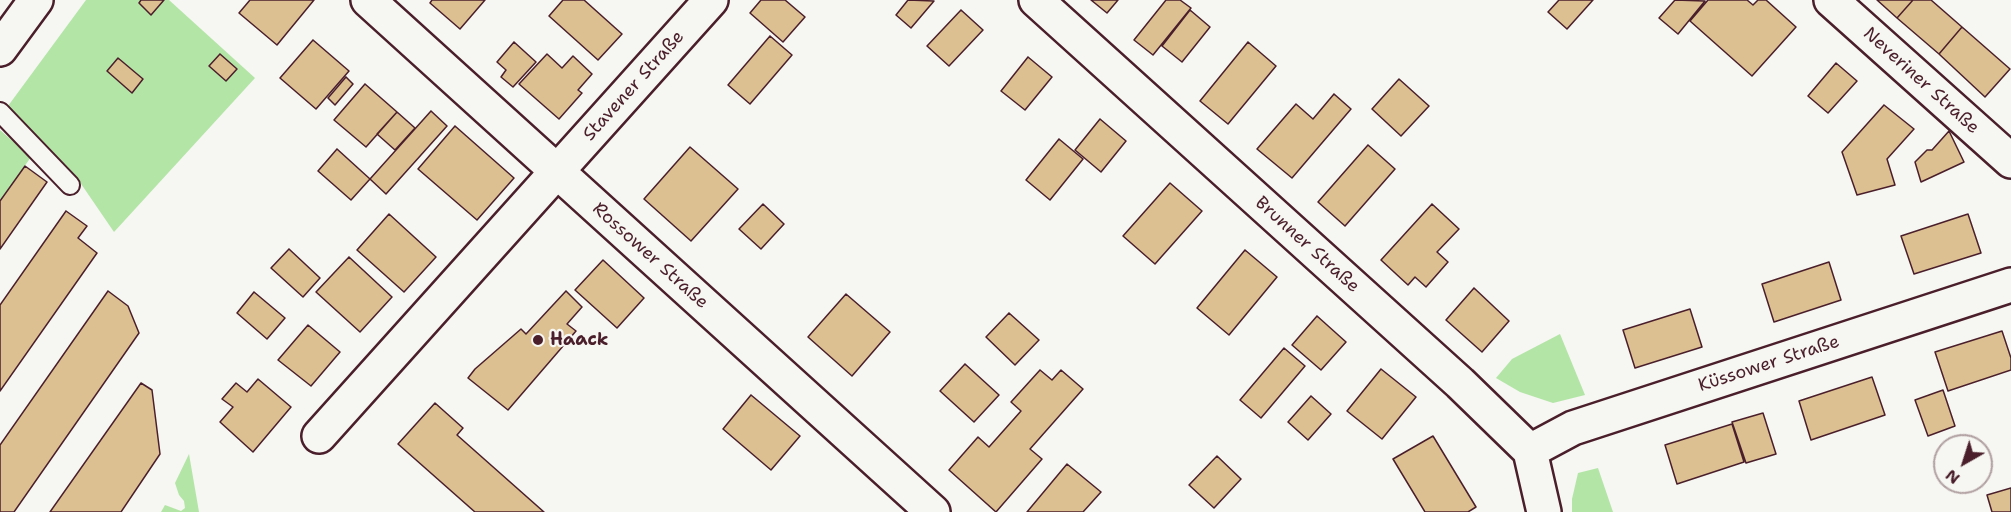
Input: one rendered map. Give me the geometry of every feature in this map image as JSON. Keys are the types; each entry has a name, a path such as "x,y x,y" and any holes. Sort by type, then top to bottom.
{"street":[{"path":"0,49 36,0"},
{"name":"Rossower Straße","path":"368,0 933,512"},
{"name":"Stavener Straße","path":"319,436 711,0"},
{"name":"Brunner Straße","path":"1036,0 1460,383 1530,451"},
{"name":"Neveriner Straße","path":"1831,0 2011,161"},
{"name":"Küssower Straße","path":"1530,451 1573,428 2011,285"},
{"path":"1530,451 1544,512"}],"lane":[{"path":"0,112 70,185"}],"green space":[{"path":"86,0 169,0 255,78 114,232 75,175 8,106"},
{"path":"0,130 31,157 0,201"},
{"path":"1560,334 1585,395 1553,403 1520,392 1496,378 1512,359"},
{"path":"189,454 199,512 161,512 165,505 181,511 185,508 175,483"},
{"path":"1598,468 1613,512 1572,512 1572,499 1578,473"}],"building":[{"path":"141,0 164,0 151,15 139,3"},
{"path":"250,0 314,0 277,45 239,13"},
{"path":"432,0 485,0 460,29 430,3"},
{"path":"563,0 584,0 622,34 598,60 549,16"},
{"path":"761,0 785,0 805,17 783,42 750,13"},
{"path":"908,0 934,1 911,28 896,15"},
{"path":"1091,0 1118,0 1107,13"},
{"path":"1166,0 1180,0 1191,8 1153,55 1134,40"},
{"path":"1559,0 1593,0 1567,29 1548,12"},
{"path":"1675,0 1705,1 1678,34 1659,18"},
{"path":"1708,0 1747,0 1753,5 1758,0 1766,0 1796,27 1752,76 1690,21"},
{"path":"1877,0 1913,0 1897,18"},
{"path":"1913,0 1931,0 1962,27 1939,54 1897,18"},
{"path":"961,10 983,30 949,66 927,46"},
{"path":"1190,10 1210,27 1182,62 1162,46"},
{"path":"1962,27 2010,69 1985,97 1939,54"},
{"path":"770,36 792,55 750,104 728,85"},
{"path":"313,40 349,71 316,109 280,78"},
{"path":"514,42 536,62 513,87 501,77 506,70 497,62"},
{"path":"1248,42 1276,66 1228,124 1200,101"},
{"path":"220,54 237,69 226,81 209,66"},
{"path":"547,54 562,68 573,56 592,74 578,90 582,93 559,119 519,84"},
{"path":"1028,57 1052,77 1025,110 1001,91"},
{"path":"118,58 143,79 132,93 107,71"},
{"path":"1836,63 1857,81 1828,113 1808,96"},
{"path":"346,77 353,84 335,105 328,98"},
{"path":"1399,79 1429,106 1401,136 1372,109"},
{"path":"365,84 397,112 366,147 334,120"},
{"path":"1334,94 1351,109 1292,178 1257,149 1296,104 1313,119"},
{"path":"1884,105 1914,129 1887,159 1895,185 1857,195 1842,152"},
{"path":"431,111 447,126 386,194 370,179"},
{"path":"397,112 415,128 395,150 377,134"},
{"path":"1100,119 1126,141 1101,172 1075,150"},
{"path":"455,126 514,178 477,220 418,169"},
{"path":"1949,131 1964,162 1921,182 1915,162 1927,150 1932,150"},
{"path":"1059,139 1083,159 1050,200 1026,180"},
{"path":"1368,145 1395,169 1345,226 1318,202"},
{"path":"690,147 738,189 691,241 644,199"},
{"path":"337,149 370,179 351,200 318,171"},
{"path":"25,166 47,182 0,249 0,201"},
{"path":"1170,183 1202,211 1155,264 1123,236"},
{"path":"763,204 784,224 761,249 739,229"},
{"path":"1432,204 1459,229 1437,252 1448,262 1426,287 1415,277 1408,285 1381,260"},
{"path":"66,211 87,226 78,238 97,253 0,391 0,305"},
{"path":"389,214 436,257 404,292 357,250"},
{"path":"1968,214 1981,253 1914,274 1901,236"},
{"path":"289,249 320,278 303,297 271,268"},
{"path":"1245,250 1277,277 1229,335 1197,308"},
{"path":"349,257 392,297 360,332 316,292"},
{"path":"603,260 644,298 617,328 575,290"},
{"path":"1829,262 1841,300 1774,322 1762,284"},
{"path":"1474,288 1509,321 1482,352 1446,320"},
{"path":"108,291 128,306 139,333 14,512 0,512 0,445"},
{"path":"566,291 582,307 567,324 576,331 508,410 468,378 475,369 521,329 526,334"},
{"path":"254,292 285,318 267,339 237,313"},
{"path":"846,294 890,332 852,376 808,337"},
{"path":"1690,309 1702,347 1635,368 1623,330"},
{"path":"1009,313 1039,340 1015,365 986,337"},
{"path":"1317,316 1346,342 1321,370 1292,345"},
{"path":"308,325 340,352 311,386 278,360"},
{"path":"2002,331 2011,358 2011,370 1948,391 1935,352"},
{"path":"1284,348 1305,366 1261,418 1240,400"},
{"path":"965,364 999,395 974,422 940,391"},
{"path":"1381,369 1416,397 1382,439 1347,411"},
{"path":"1040,370 1052,380 1061,370 1083,389 1030,449 1042,459 996,512 949,470 978,437 989,447 1021,411 1011,402"},
{"path":"1872,377 1885,415 1811,440 1799,401"},
{"path":"258,379 291,407 253,452 220,422 233,407 222,399 236,383 247,392"},
{"path":"141,383 152,390 160,454 121,512 50,512"},
{"path":"1943,390 1955,426 1928,436 1915,400"},
{"path":"751,395 800,436 771,470 723,429"},
{"path":"1311,396 1331,414 1308,440 1288,422"},
{"path":"435,403 463,428 457,435 544,512 475,512 398,444"},
{"path":"1763,413 1776,454 1746,463 1732,422"},
{"path":"1732,424 1744,462 1677,484 1665,445"},
{"path":"1433,436 1476,507 1468,512 1425,512 1393,459"},
{"path":"1217,456 1241,479 1214,508 1189,485"},
{"path":"1067,464 1101,492 1083,512 1027,512"},
{"path":"2011,488 2011,512 1992,512 1987,495"}],"place":[{"name":"Haack","path":"538,340"}]}
